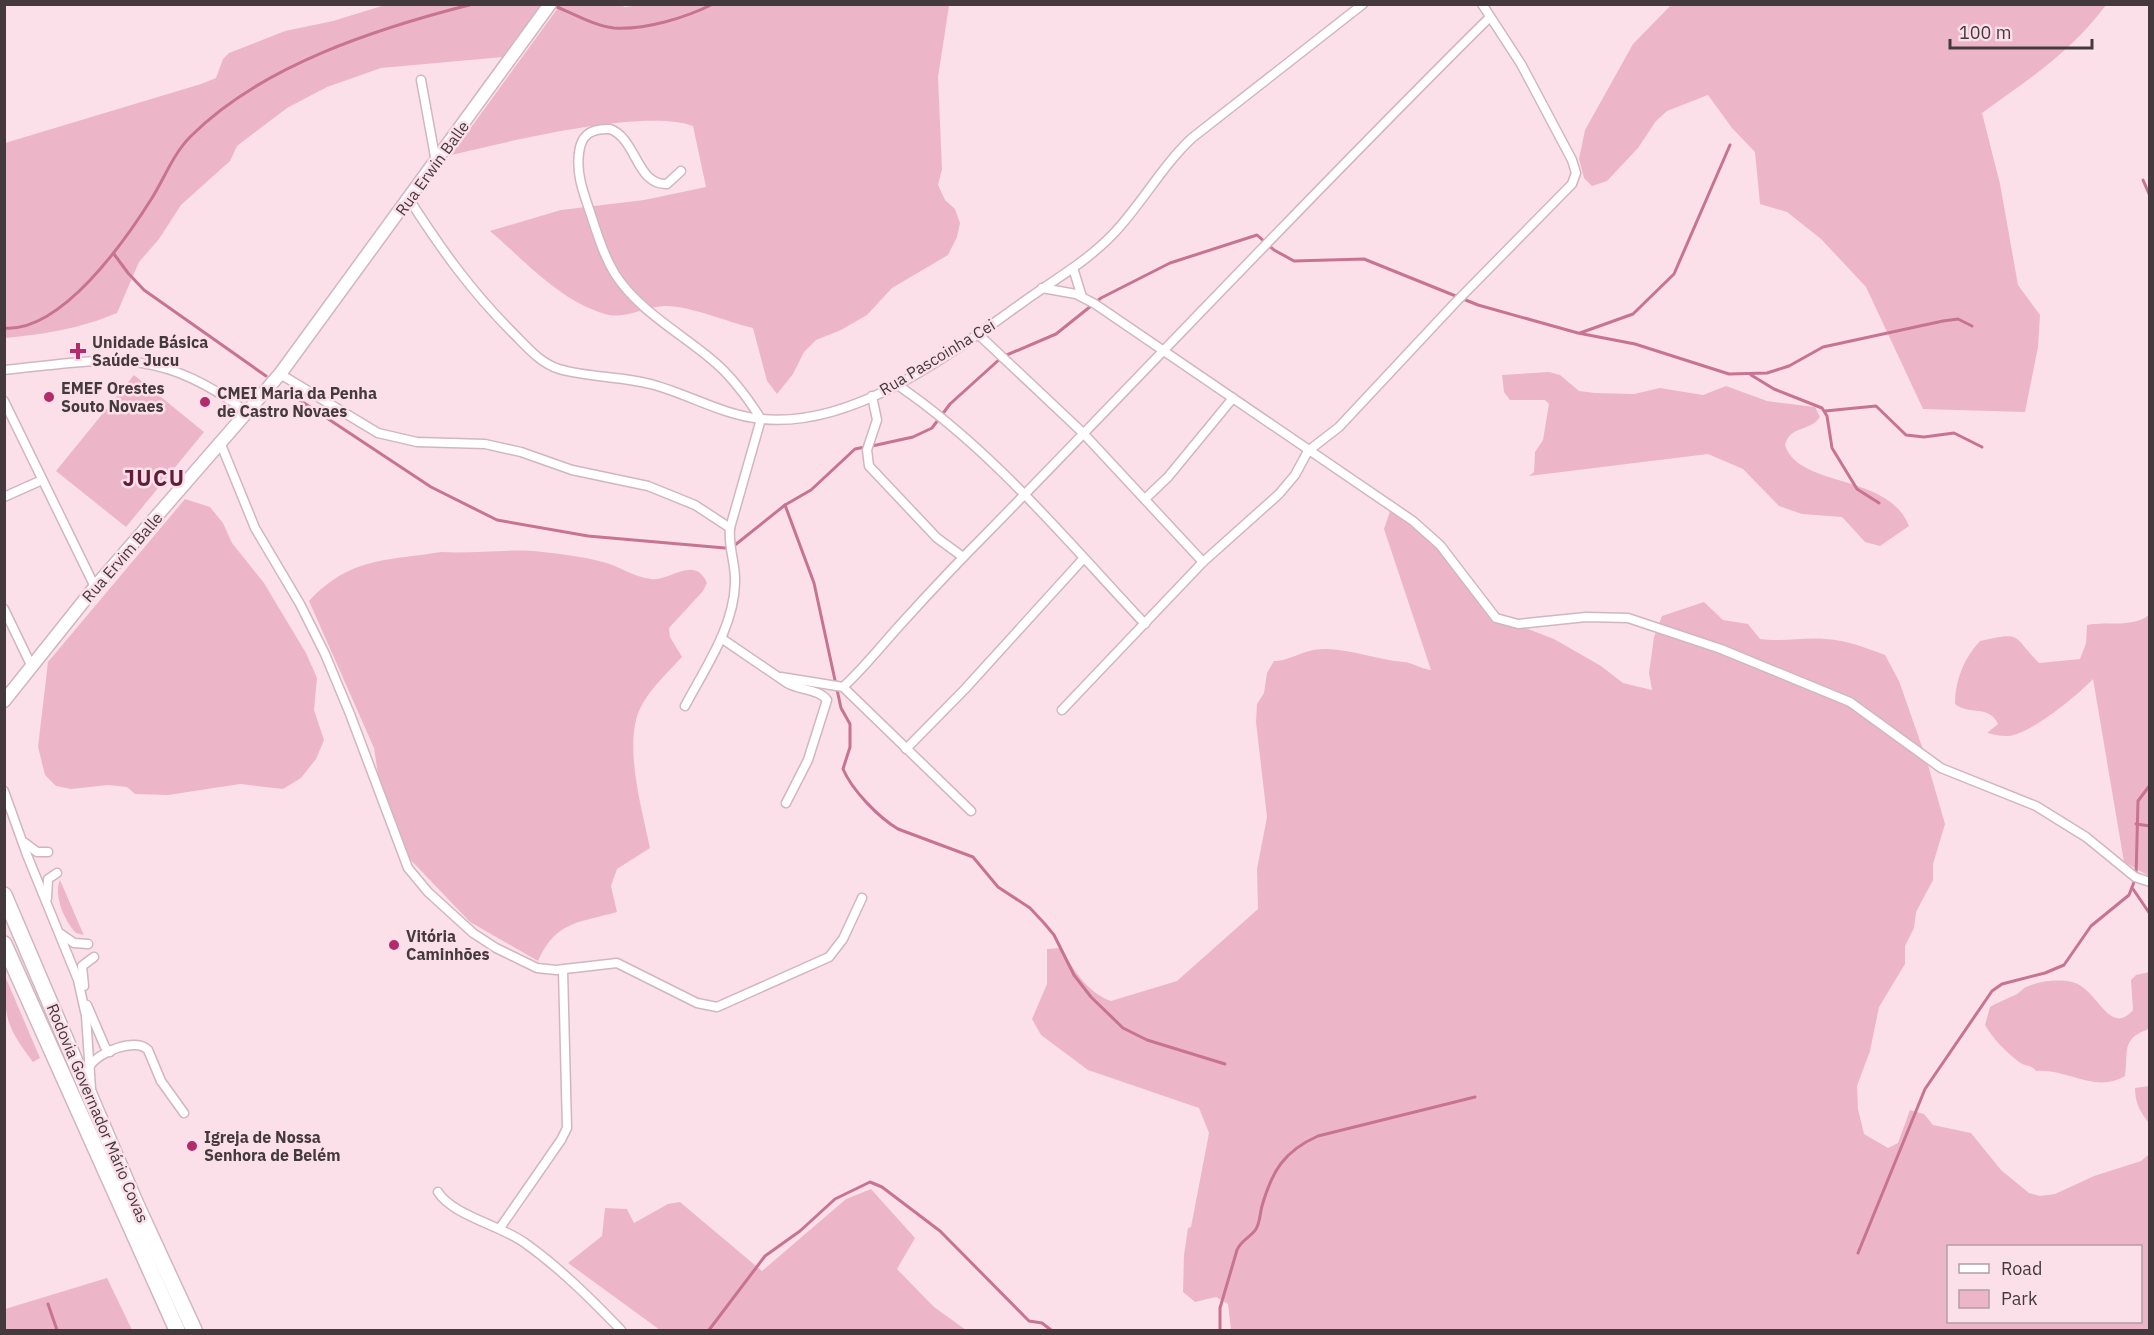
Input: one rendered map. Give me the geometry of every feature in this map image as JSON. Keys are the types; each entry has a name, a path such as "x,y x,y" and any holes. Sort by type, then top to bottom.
{"highway":[{"name":"Rodovia Governador Mário Covas","path":"4,895 135,1202 194,1330"},
{"name":"Rodovia Governador Mário Covas","path":"4,944 177,1330"}],"street":[{"name":"Rua Erwin Balle","path":"312,332 550,4"},
{"name":"Rua Pascoinha Cei","path":"409,199 468,285 545,363 574,372 641,381 735,414 761,419 785,420 831,412 896,384 978,334 1073,268 1117,230 1169,161 1192,138 1363,4"},
{"path":"1062,710 1203,562 1288,484 1308,450 1338,427 1572,184 1576,173 1572,160 1521,64 1482,4"},
{"path":"843,687 963,556 1115,403 1161,350 1274,233 1316,195 1490,17"},
{"path":"422,80 436,163"},
{"path":"681,171 667,184 654,181 640,167 626,138 610,129 590,132 583,137 580,147 578,175 582,192 603,251 615,274 638,301 724,371 761,419 730,528 728,544 735,585 728,623 685,706"},
{"path":"1073,268 1082,297"},
{"path":"1042,288 1082,297 1392,505 1440,545 1496,618 1518,624 1586,616 1628,618 1721,649 1850,702 1941,768 2036,806 2086,837 2135,877 2150,882"},
{"name":"Rua Ervim Balle","path":"4,701 95,587 280,374 312,332"},
{"path":"978,334 1083,433 1146,498 1203,562"},
{"path":"4,370 78,362 136,361 186,374 219,392 247,412"},
{"path":"280,374 378,434 417,442 485,444 521,452 572,470 648,486 694,505 730,528"},
{"path":"896,384 949,424 1023,496 1145,624"},
{"path":"872,396 877,420 867,450 869,466 937,538 963,556"},
{"path":"1146,498 1168,477 1233,398"},
{"path":"4,401 95,587"},
{"path":"220,442 255,528 300,604 325,654 408,868 428,892 473,933 496,948 537,968 563,970 617,963 697,1003 717,1007 829,957 843,939 862,898"},
{"path":"4,497 42,480"},
{"path":"906,748 965,689 1083,559"},
{"path":"4,609 31,665"},
{"path":"721,638 775,676 796,688 822,694 827,700 808,760 786,803"},
{"path":"775,676 843,687 971,811"},
{"path":"4,791 20,837 86,1001 105,1047 110,1052"},
{"path":"20,837 31,849 48,852"},
{"path":"48,904 48,879 57,873"},
{"path":"58,932 74,943 88,944"},
{"path":"86,1001 82,966 93,957"},
{"path":"500,1228 567,1128 563,970"},
{"path":"78,980 86,1016 92,1099"},
{"path":"90,1067 96,1058 110,1052 137,1044 146,1047 161,1081 184,1113"},
{"path":"438,1192 449,1204 500,1228 538,1253 588,1296 621,1330"}],"green space":[{"path":"617,4 625,7 647,4 991,5 949,6 938,77 942,169 938,185 945,200 955,209 960,223 957,237 948,255 892,288 867,315 841,330 816,340 804,352 793,374 777,394 767,381 753,328 674,306 619,315 605,314 573,300 558,290 490,231 561,210 644,200 706,187 693,126 671,122 642,121 609,124 539,135 451,155 560,5"},
{"path":"385,5 542,5 503,57 381,68 327,87 287,108 237,146 230,161 181,205 159,239 139,262 117,313 62,330 5,338 5,143 201,84 216,78 223,59 229,53 285,31 333,21"},
{"path":"1671,5 2106,5 2064,51 1982,113 2000,184 2018,285 2040,315 2038,347 2025,412 1923,409 1866,287 1821,239 1787,212 1760,204 1755,152 1732,128 1708,95 1667,111 1656,121 1638,148 1607,181 1592,186 1584,178 1579,159 1585,130 1633,44"},
{"path":"1549,372 1560,375 1579,391 1634,394 1660,388 1703,395 1726,386 1767,401 1815,407 1820,417 1811,425 1791,434 1785,445 1793,459 1825,476 1864,488 1883,497 1898,509 1909,526 1880,546 1865,542 1842,517 1802,514 1779,506 1743,469 1708,454 1529,476 1534,472 1535,452 1543,440 1549,404 1545,400 1510,400 1504,392 1502,375"},
{"path":"134,375 204,432 126,527 56,471"},
{"path":"185,499 210,507 223,523 232,543 264,583 306,653 317,678 314,710 324,740 316,759 301,778 283,789 240,784 168,795 135,794 127,787 108,785 71,789 56,786 45,775 38,747 48,662"},
{"path":"1402,508 1444,546 1492,610 1510,622 1554,639 1601,666 1623,683 1652,690 1649,673 1654,637 1662,616 1704,602 1723,620 1748,624 1760,639 1834,640 1885,655 1899,681 1926,758 1945,824 1933,864 1933,880 1916,912 1914,928 1905,946 1905,964 1879,1007 1870,1051 1857,1086 1858,1109 1864,1134 1888,1148 1898,1143 1910,1110 1924,1114 1933,1125 1971,1133 2001,1170 2029,1193 2040,1196 2055,1194 2094,1176 2141,1161 2148,1155 2149,1149 2149,1330 1231,1330 1228,1304 1216,1297 1195,1302 1183,1292 1184,1255 1188,1228 1191,1227 1209,1133 1199,1108 1088,1070 1041,1035 1032,1019 1047,984 1047,949 1060,948 1088,986 1111,1001 1177,981 1258,909 1257,869 1267,817 1256,722 1257,704 1264,693 1267,673 1274,661 1311,650 1327,649 1407,663 1431,670 1384,529 1390,511"},
{"path":"531,551 551,553 603,562 651,579 658,579 681,571 696,571 707,583 703,591 669,628 670,637 682,657 651,691 637,718 633,754 635,774 650,848 617,869 611,886 617,912 580,922 561,931 552,938 538,961 470,922 406,855 379,781 374,748 309,601 339,576 370,563 441,552"},
{"path":"2149,615 2149,876 2124,862 2093,679 2040,722 2016,734 2006,736 1987,733 1998,724 1990,714 1955,704 1961,670 1980,641 2011,636 2016,638 2039,663 2080,659 2086,643 2087,625 2127,623"},
{"path":"60,880 84,935 76,933 64,915 58,893"},
{"path":"2149,972 2149,1029 2134,1037 2130,1042 2125,1076 2114,1081 2092,1082 2059,1073 2036,1071 2032,1067 2021,1064 2009,1054 1985,1025 1990,1007 2026,987 2055,981 2067,981 2081,986 2110,1015 2117,1018 2125,1017 2133,1010 2131,980 2136,975"},
{"path":"5,976 40,1058 33,1062 12,1031 9,1022 5,1002"},
{"path":"2150,1086 2149,1123 2139,1107 2135,1088"},
{"path":"871,1189 915,1238 897,1269 934,1307 966,1330 660,1330 568,1263 602,1236 605,1208 627,1209 634,1223 668,1204 680,1202 762,1271 846,1199"},
{"path":"107,1278 132,1330 5,1330 5,1309"}],"waterway":[{"path":"4,328 26,326 47,316 89,281 140,216 185,143 220,111 286,69 323,52 399,25 473,4"},
{"path":"557,7 599,25 626,28 665,22 713,4"},
{"path":"1580,333 1633,314 1674,274 1730,145"},
{"path":"2143,180 2150,196"},
{"path":"872,446 913,437 932,428 950,404 1002,357 1056,334 1101,298 1170,263 1257,235 1274,250 1294,261 1364,259 1478,305 1578,333 1635,344 1729,374 1767,373 1789,366 1823,347 1943,321 1958,319 1972,326"},
{"path":"114,254 144,290 266,376"},
{"path":"1751,375 1774,389 1822,408 1827,416 1832,448 1857,489 1879,503"},
{"path":"289,393 431,487 497,520 588,536 725,548 735,545 785,505 811,490 855,449 865,447"},
{"path":"1825,411 1876,406 1906,435 1924,437 1954,433 1982,447"},
{"path":"785,505 814,583 841,708 850,724 850,747 843,769 859,794 882,818 898,829 973,857 998,887 1030,908 1044,923 1054,935 1074,975 1091,997 1123,1028 1147,1040 1225,1064"},
{"path":"1858,1253 1925,1089 1992,991 2002,984 2045,973 2064,965 2091,926 2129,895 2136,877 2138,801 2150,785"},
{"path":"2136,824 2150,826"},
{"path":"2133,889 2150,914"},
{"path":"1220,1330 1220,1308 1237,1250 1257,1227 1275,1172 1296,1148 1318,1136 1475,1097"},
{"path":"709,1330 765,1256 800,1231 835,1199 870,1182 882,1187 940,1231 1029,1321 1042,1323 1051,1330"},
{"path":"48,1304 57,1330"}],"place":[{"name":"Unidade Básica Saúde Jucu","path":"78,351"},
{"name":"EMEF Orestes Souto Novaes","path":"49,397"},
{"name":"CMEI Maria da Penha de Castro Novaes","path":"205,402"},
{"name":"Vitória Caminhões","path":"394,945"},
{"name":"Igreja de Nossa Senhora de Belém","path":"192,1146"}],"district":[{"name":"JUCU","path":"154,478"}]}
